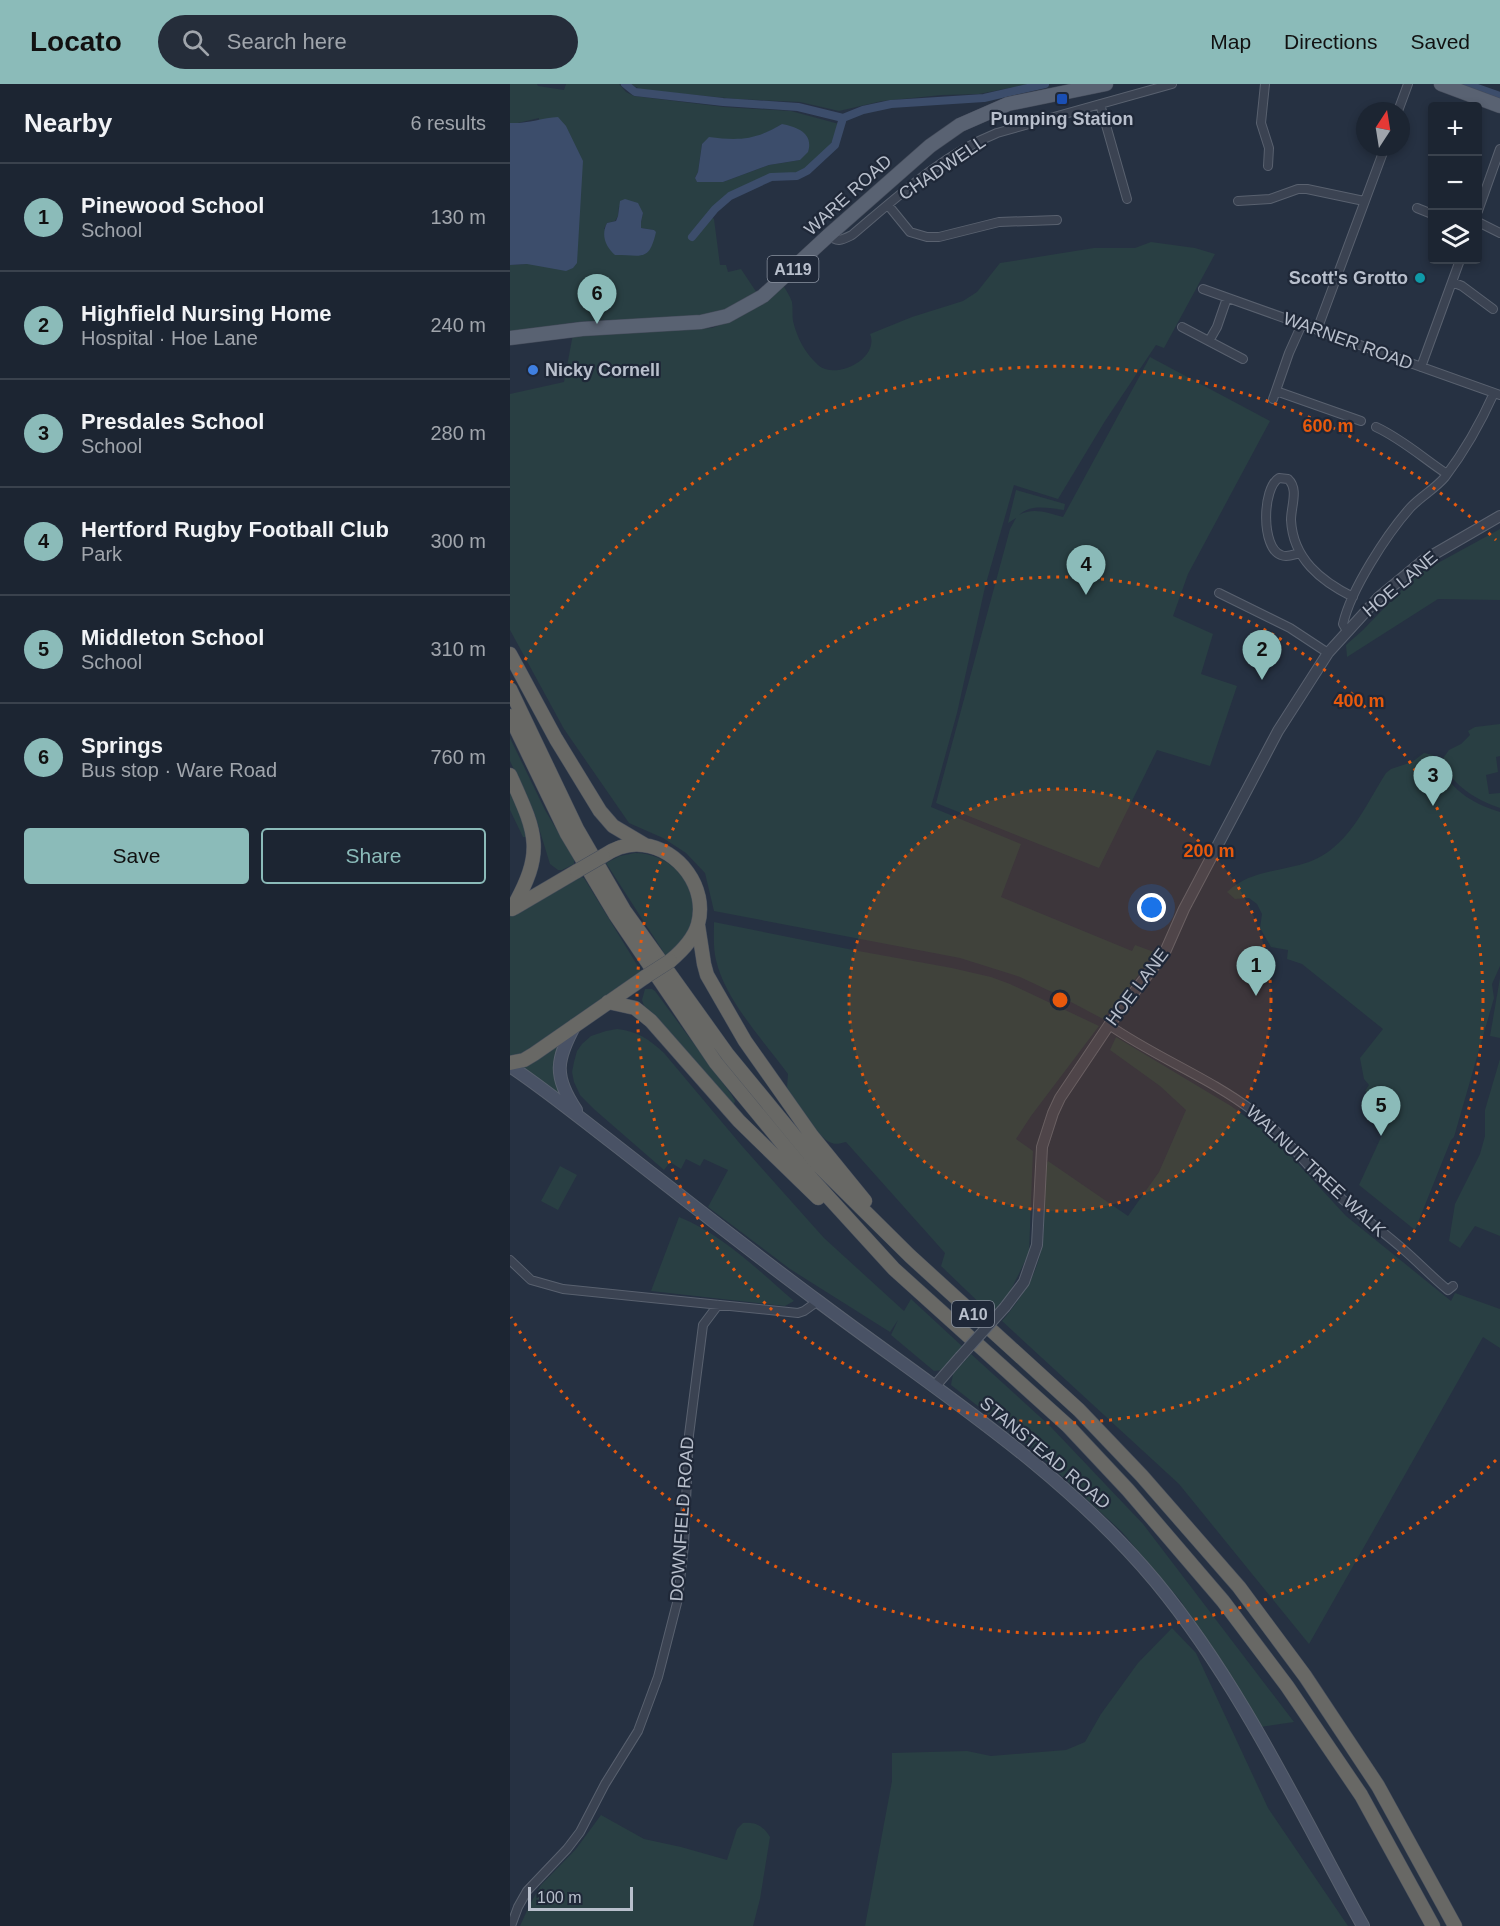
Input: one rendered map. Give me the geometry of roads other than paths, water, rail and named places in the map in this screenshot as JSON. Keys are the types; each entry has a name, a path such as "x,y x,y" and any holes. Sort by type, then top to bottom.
{"highway":[{"path":"510,654 556,739 600,811 614,826 678,861 691,876 699,896 698,925 707,975 745,1041 812,1136 910,1256"},
{"name":"A10","path":"510,689 577,829 624,910 728,1055 820,1167 910,1256 1079,1410 1142,1476 1239,1587 1305,1676 1378,1786 1455,1926"},
{"name":"A10","path":"510,716 573,844 615,914 716,1063 810,1177 894,1269 1068,1426 1128,1490 1223,1601 1287,1686 1361,1795 1432,1926"},
{"path":"510,775 533,830 535,851 529,876 511,909"},
{"path":"511,909 603,856 625,846 645,845"},
{"path":"510,1064 534,1054 670,961 686,946 698,925"},
{"path":"608,1002 635,1008 651,1021 747,1129 894,1269"}],"main road":[{"name":"WARE ROAD","path":"510,338 582,329 701,322 728,316 763,296 930,146 960,125 1008,104 1106,84"},
{"path":"1441,84 1500,106"},
{"name":"STANSTEAD ROAD","path":"575,1025 564,1046 559,1066 564,1089 581,1119"},
{"name":"STANSTEAD ROAD","path":"510,1064 818,1301 1004,1438 1105,1527 1156,1582 1224,1675 1363,1926"}],"street":[{"name":"CHADWELL","path":"829,235 834,240 842,240 852,235 923,177 982,139 1172,84"},
{"path":"1265,84 1261,123 1269,148 1268,166"},
{"path":"1400,102 1405,85"},
{"path":"1100,104 1127,199"},
{"path":"1478,210 1500,149"},
{"path":"1317,330 1382,156"},
{"path":"1238,201 1270,199 1303,189 1364,201"},
{"path":"888,205 910,232 921,237 939,237 1010,220 1057,220"},
{"path":"1417,208 1428,212"},
{"path":"1482,224 1500,233"},
{"path":"1421,367 1459,264"},
{"path":"1452,282 1462,286 1493,309"},
{"name":"WARNER ROAD","path":"1203,289 1497,394"},
{"path":"1209,341 1227,298"},
{"path":"1302,324 1275,395 1361,421"},
{"path":"1182,327 1244,359"},
{"path":"1347,630 1343,624 1353,597 1375,557 1411,507 1447,474 1497,394"},
{"path":"1376,427 1401,440 1422,458 1447,474"},
{"path":"1300,553 1290,556 1281,555 1274,550 1270,540 1267,520 1268,496 1273,482 1279,478 1288,479 1294,487 1291,520 1300,553 1320,577 1353,597"},
{"name":"HOE LANE","path":"934,1387 1005,1307 1024,1282 1036,1245 1042,1148 1047,1126 1060,1098 1108,1025 1165,952 1184,909 1261,760 1328,653 1378,598 1424,560 1500,516"},
{"path":"1219,593 1296,631 1328,653"},
{"name":"WALNUT TREE WALK","path":"1108,1025 1144,1048 1220,1089 1254,1112 1281,1136 1329,1187 1433,1278 1448,1290 1453,1286"},
{"path":"510,1260 531,1280 563,1289 798,1313 818,1301"},
{"path":"699,1304 706,1319 718,1305"},
{"name":"DOWNFIELD ROAD","path":"511,1926 526,1891 580,1832 605,1784 638,1731 658,1677 678,1599 684,1545 689,1435 706,1319"}],"water":[{"path":"558,117 566,126 583,161 577,263 566,271 527,264 510,265 510,123"},
{"path":"782,124 798,129 809,140 808,152 800,160 769,165 723,182 697,182 695,178 702,144 709,137 747,138"},
{"path":"625,199 638,203 643,213 641,228 656,232 651,248 643,255 615,255 605,240 604,232 607,223 616,221 620,201"}],"waterway":[{"path":"625,84 635,92 723,102 798,107 843,118 863,110 891,104 984,98 1045,84"},
{"path":"1466,84 1500,96"},
{"path":"692,237 715,209 730,196 771,177 797,176 807,171 835,145 843,118"}],"place":[{"name":"Pumping Station","path":"1062,99"},
{"name":"Scott's Grotto","path":"1420,278"},
{"name":"Springs","path":"597,324"},
{"name":"Nicky Cornell","path":"533,370"},
{"name":"Hertford Rugby Football Club","path":"1086,595"},
{"name":"Highfield Nursing Home","path":"1262,680"},
{"name":"Presdales School","path":"1433,806"},
{"name":"Pinewood School","path":"1256,996"},
{"name":"Middleton School","path":"1381,1136"}]}
